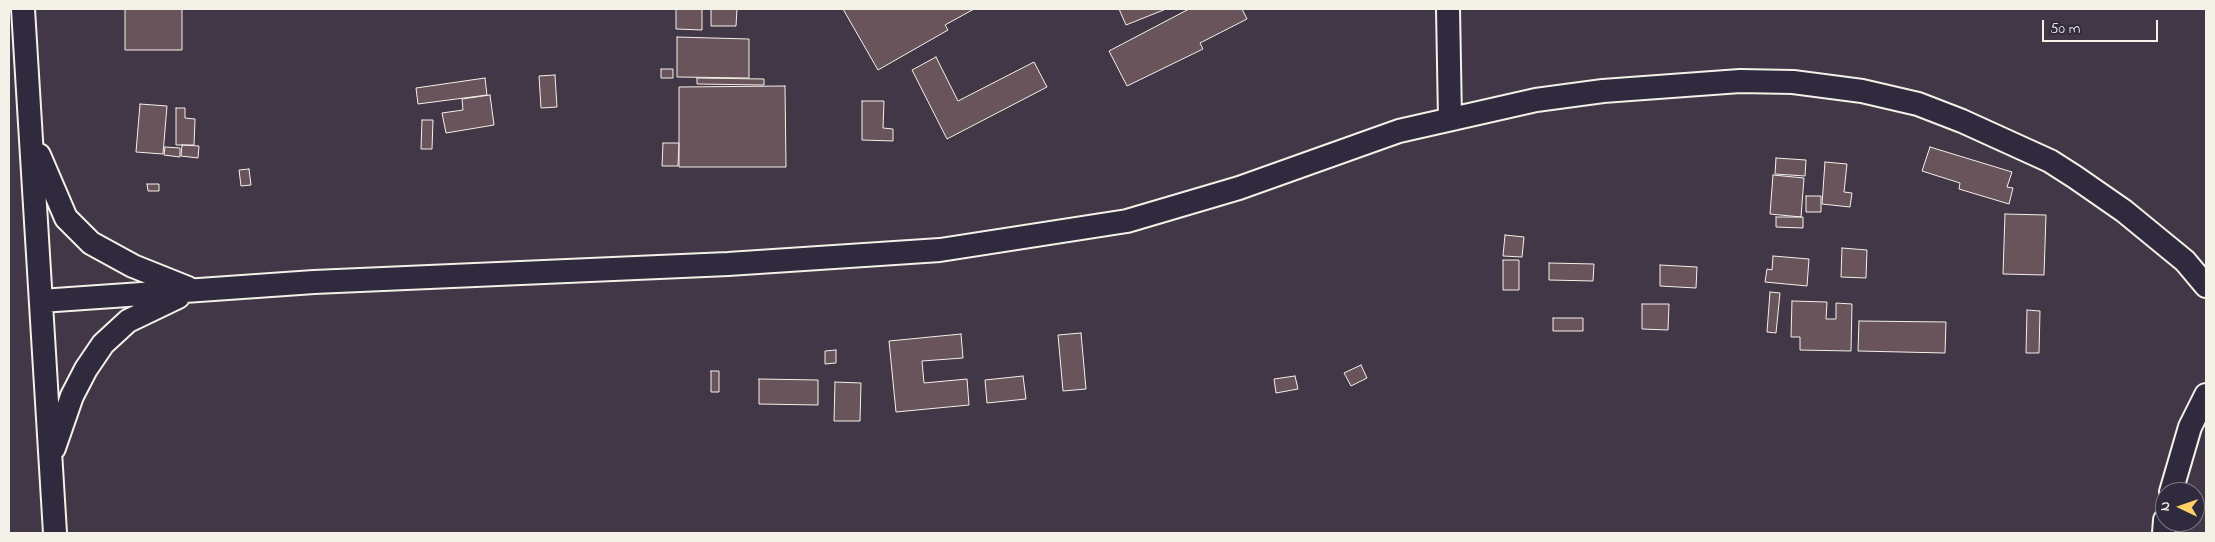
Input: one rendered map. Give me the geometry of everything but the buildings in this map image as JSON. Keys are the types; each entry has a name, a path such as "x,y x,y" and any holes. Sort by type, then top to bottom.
{"lane":[{"path":"23,9 55,533"},
{"path":"1448,9 1450,119"},
{"path":"41,300 314,282 737,263 940,250 1128,221 1239,188 1399,131 1536,100 1658,86 1749,81 1793,82 1862,91 1918,104 1953,117 2050,162 2124,211 2185,261 2206,286"},
{"path":"31,133 66,218 91,243 133,266 193,290"},
{"path":"51,458 72,396 86,369 103,344 128,321 193,290"},
{"path":"2174,482 2190,428 2206,395"}],"shaded area":[{"path":"9,9 2206,9 2206,533 9,533"}]}
